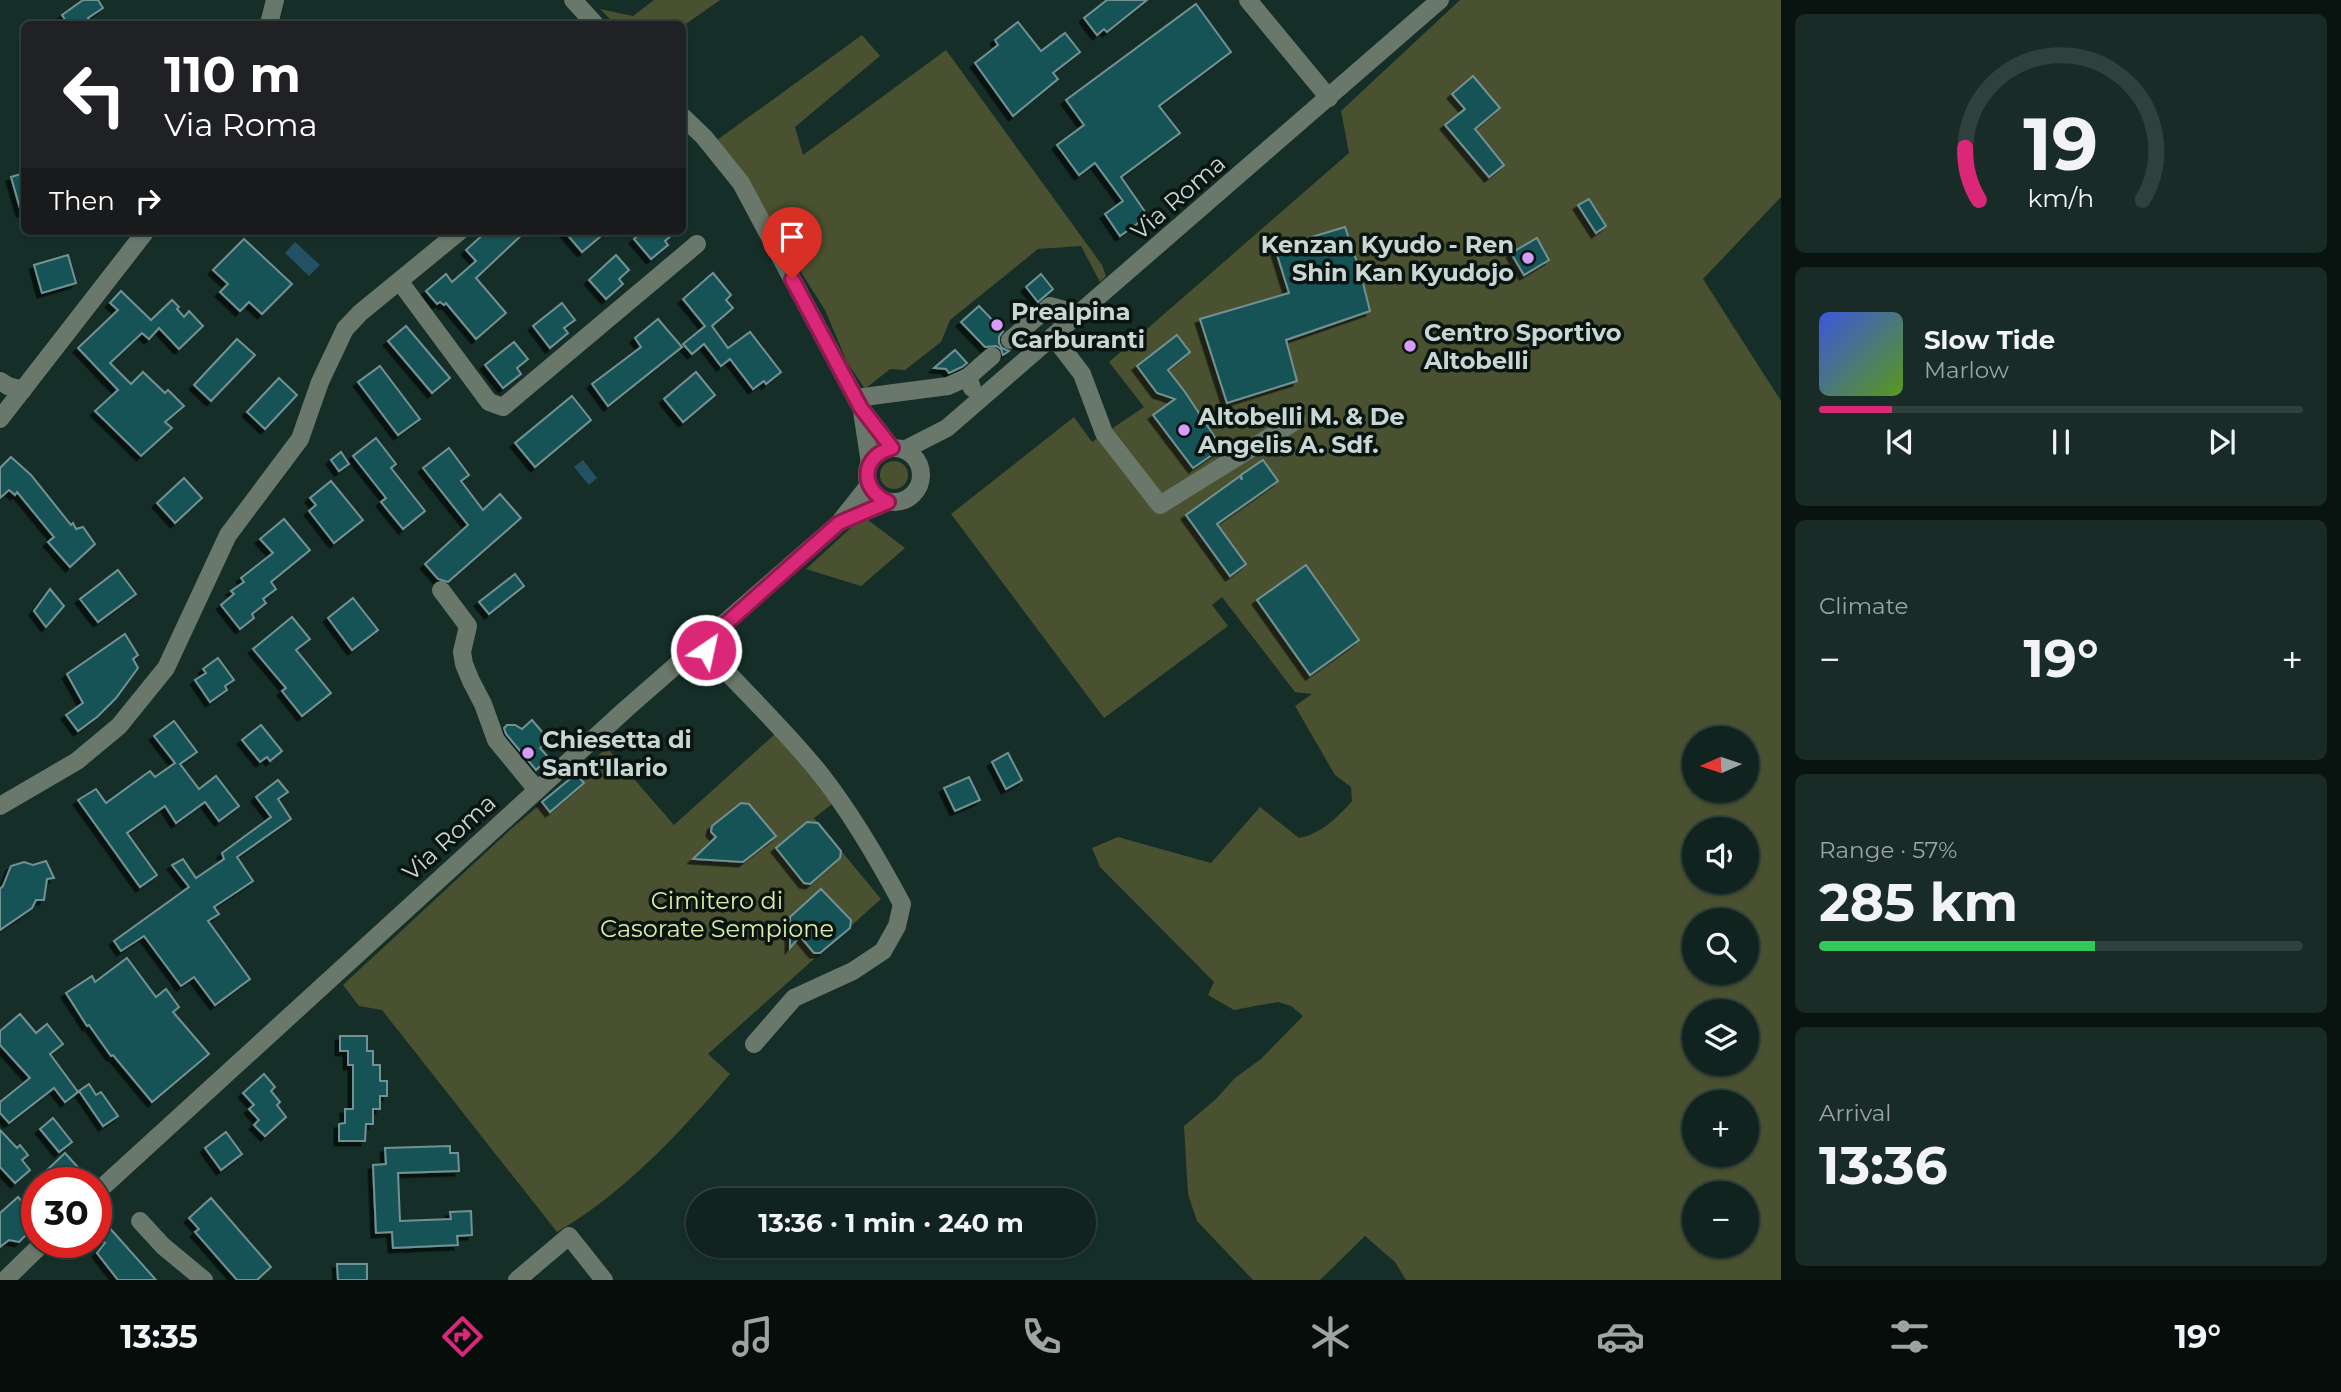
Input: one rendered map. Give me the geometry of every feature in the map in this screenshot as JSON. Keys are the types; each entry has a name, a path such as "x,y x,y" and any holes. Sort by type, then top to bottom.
{"street":[{"path":"269,21 275,0"},
{"path":"573,0 591,21"},
{"path":"1248,0 1329,98"},
{"name":"Via Roma","path":"839,523 888,502 897,502 913,495 947,428 1440,0"},
{"path":"686,120 704,137 741,183 859,403 898,449 917,461 921,478"},
{"path":"0,419 143,235"},
{"path":"0,806 77,761 118,726 166,668 228,535 300,439 320,382 345,329 360,313 455,235"},
{"path":"400,282 489,402 503,407 697,244"},
{"path":"1010,340 1050,306 1079,314"},
{"path":"1053,336 1082,374 1104,433 1160,505 1297,420"},
{"path":"859,403 948,386 968,377 992,356"},
{"path":"968,377 976,402"},
{"path":"0,381 23,390"},
{"path":"859,403 870,464 867,474 869,485 873,492 888,502"},
{"name":"Via Roma","path":"870,464 883,451 898,449 947,428"},
{"name":"Via Roma","path":"112,1178 626,709 839,523 869,485"},
{"path":"441,590 468,626 462,652 464,664 496,740 537,790"},
{"path":"702,645 793,741 829,786 866,838 902,904 897,926 883,951 853,971 794,998 754,1044"},
{"path":"140,1221 204,1280"},
{"path":"517,1280 569,1236 604,1280"},
{"path":"5,1280 28,1258"}],"green space":[{"path":"654,0 720,0 686,24 686,21 612,21 600,9 633,16"},
{"path":"1460,0 1781,0 1781,197 1703,279 1781,401 1781,1280 1406,1280 1395,1262 1365,1236 1320,1280 1253,1280 1197,1221 1188,1194 1184,1126 1215,1100 1235,1078 1261,1059 1303,1016 1291,1006 1278,1002 1234,1010 1208,995 1214,982 1100,867 1092,848 1118,837 1211,863 1260,807 1299,838 1322,829 1341,813 1352,801 1351,787 1335,775 1295,706 1312,694 1295,692 1222,597 1212,605 1228,626 1104,718 951,514 1074,417 1092,442 1144,407 1109,362 1349,153 1341,111"},
{"path":"862,35 880,56 795,127 803,155 946,50 1102,265 1106,276 1100,282 1081,246 1038,249 950,320 941,342 905,370 890,369 865,389 847,362 825,310 717,140"},
{"path":"894,461 904,465 908,475 904,485 894,489 884,485 880,475 884,465"},
{"path":"868,520 905,548 861,586 806,569 854,525"},
{"name":"Cimitero di Casorate Sempione","path":"775,734 836,801 814,818 881,899 708,1054 730,1074 671,1140 605,1199 557,1232 382,1010 359,1006 343,985 511,829 607,748 674,825"}],"water":[{"path":"295,242 320,265 309,276 285,253"},
{"path":"583,460 597,478 589,485 574,467"}],"building":[{"path":"83,0 98,0 103,8 88,18 90,21 66,21 62,15"},
{"path":"1107,0 1147,0 1107,32 1104,29 1097,35 1084,18"},
{"path":"1196,4 1231,52 1159,106 1180,133 1121,177 1148,216 1120,236 1105,214 1123,201 1095,163 1079,175 1057,145 1084,125 1066,100"},
{"path":"1018,22 1041,51 1065,33 1080,52 1053,73 1058,79 1013,116 975,63 998,45 995,40"},
{"path":"1473,76 1500,108 1475,129 1504,165 1489,177 1445,125 1465,109 1452,94"},
{"path":"21,174 21,212 11,177"},
{"path":"1589,199 1606,226 1596,233 1578,205"},
{"path":"1345,227 1370,311 1286,340 1297,381 1227,403 1200,319 1289,293 1275,248"},
{"path":"483,235 522,235 476,278 506,313 476,339 446,303 437,304 426,291 446,274 452,282 476,261 466,250"},
{"path":"567,235 602,235 582,252"},
{"path":"638,235 672,235 665,241 668,245 651,259 634,239"},
{"path":"1537,238 1549,260 1524,275 1511,253"},
{"path":"244,239 292,284 262,314 249,302 240,311 220,292 228,284 213,270"},
{"path":"68,255 76,283 42,293 34,265"},
{"path":"616,255 629,270 619,279 623,284 606,299 589,280"},
{"path":"713,273 731,295 726,300 733,308 712,326 728,348 750,332 781,372 766,384 764,381 753,389 730,359 721,366 704,344 692,354 683,344 705,326 683,299"},
{"path":"1041,274 1053,289 1038,302 1026,287"},
{"path":"121,291 151,320 172,300 184,317 189,311 203,326 179,349 159,328 149,339 142,333 110,363 131,384 143,372 165,393 168,390 184,406 165,422 172,428 141,456 95,411 118,390 78,348 118,310 110,303"},
{"path":"562,303 575,320 564,328 568,333 550,348 533,326"},
{"path":"979,306 1003,331 999,343 1009,351 1003,355 1001,349 996,346 985,347 961,322"},
{"path":"658,319 682,347 608,406 592,384 641,347 635,338"},
{"path":"406,326 450,378 432,393 388,341"},
{"path":"1177,335 1190,352 1168,370 1222,448 1193,468 1153,415 1175,399 1157,393 1137,366"},
{"path":"237,339 255,355 211,401 194,385"},
{"path":"514,342 528,359 517,368 521,374 503,388 485,365"},
{"path":"955,350 967,363 949,373 946,369 934,368"},
{"path":"380,366 420,419 398,435 358,382"},
{"path":"696,372 715,395 683,422 664,399"},
{"path":"279,378 297,395 265,429 247,412"},
{"path":"572,396 591,420 535,467 515,443"},
{"path":"376,438 396,464 391,468 425,511 403,529 381,502 386,498 353,456"},
{"path":"449,448 469,475 461,481 483,510 500,494 521,518 448,582 438,579 425,564 468,525 423,468"},
{"path":"341,452 349,464 339,471 331,460"},
{"path":"11,457 31,475 71,525 73,523 76,529 83,527 95,544 70,567 48,542 54,537 17,492 15,495 9,490 0,498 0,468"},
{"path":"1263,460 1278,481 1217,524 1246,564 1230,576 1186,515 1240,476 1242,480 1241,475"},
{"path":"184,478 202,498 175,523 157,503"},
{"path":"331,481 363,520 334,543 309,511 316,505 310,498"},
{"path":"284,519 310,550 271,582 276,589 263,599 266,603 252,614 254,618 240,629 221,605 234,594 231,591 244,582 241,578 273,553 260,539"},
{"path":"1306,565 1359,640 1310,675 1257,600"},
{"path":"118,570 136,594 98,622 80,599"},
{"path":"515,574 524,586 489,614 479,602"},
{"path":"50,589 64,606 46,627 34,611"},
{"path":"353,598 378,630 352,650 328,618"},
{"path":"292,617 310,639 296,650 331,693 302,716 282,691 286,688 253,649"},
{"path":"125,634 138,655 133,659 138,668 116,698 78,731 66,715 83,703 67,674"},
{"path":"218,658 234,680 225,686 227,690 210,702 195,680 206,673 203,669"},
{"name":"Chiesetta di Sant'Ilario","path":"532,720 549,740 540,748 549,758 536,770 504,728 507,725 515,725 522,729"},
{"path":"174,721 197,752 180,764 199,789 216,776 239,806 219,821 205,802 176,823 165,806 127,833 157,875 140,887 78,800 96,789 106,803 150,771 155,777 175,763 154,736"},
{"path":"261,725 282,751 270,761 267,757 260,762 242,740"},
{"path":"1008,753 1022,780 1006,789 992,762"},
{"path":"576,774 584,783 550,812 542,802"},
{"path":"969,777 980,800 955,811 944,788"},
{"path":"278,780 288,792 278,799 291,819 237,857 253,881 214,907 219,914 208,921 250,979 215,1005 194,977 181,986 144,936 121,951 114,941 189,887 172,865 183,859 196,878 224,859 222,853 271,817 256,797"},
{"path":"741,803 749,804 776,836 743,862 693,859 716,837 711,832 712,826"},
{"path":"807,822 818,823 841,851 840,858 810,884 804,883 776,848"},
{"path":"46,861 54,878 47,879 44,900 36,900 32,908 0,930 0,889 11,866 24,862 33,865"},
{"path":"821,889 851,920 850,928 820,953 814,953 800,936 790,948 790,917"},
{"path":"127,958 156,997 166,989 179,1007 173,1012 209,1054 152,1102 113,1055 111,1056 89,1025 87,1026 66,993 92,976 95,982"},
{"path":"20,1014 36,1033 47,1024 63,1044 50,1054 78,1092 65,1102 54,1088 9,1123 0,1113 0,1102 30,1078 0,1045 0,1031"},
{"path":"340,1036 367,1036 367,1051 373,1051 373,1065 380,1065 380,1081 387,1081 387,1096 380,1096 380,1109 373,1109 373,1124 366,1124 365,1141 339,1141 339,1124 345,1123 345,1109 353,1109 353,1065 348,1065 348,1051 340,1051"},
{"path":"264,1074 275,1087 271,1091 280,1102 277,1105 286,1117 265,1136 254,1125 259,1120 249,1109 254,1105 243,1093"},
{"path":"89,1084 96,1095 101,1092 118,1116 103,1126 79,1091"},
{"path":"53,1118 72,1142 59,1152 40,1129"},
{"path":"0,1130 17,1148 20,1145 28,1155 22,1160 28,1167 21,1167 21,1178 15,1183 0,1167"},
{"path":"226,1132 242,1154 221,1170 205,1148"},
{"path":"450,1146 450,1153 458,1153 459,1171 398,1173 400,1221 451,1219 450,1212 471,1211 472,1235 457,1236 458,1245 393,1248 392,1232 376,1233 373,1165 386,1164 385,1148"},
{"path":"65,1153 78,1167 50,1167"},
{"path":"18,1197 21,1200 19,1242 9,1240 0,1247 0,1213"},
{"path":"211,1198 271,1267 257,1280 237,1280 195,1232 199,1229 189,1218"},
{"path":"112,1231 156,1280 118,1280 101,1258 112,1258"},
{"path":"337,1264 367,1264 367,1280 338,1280"}],"place":[{"name":"Kenzan Kyudo - Ren Shin Kan Kyudojo","path":"1528,258"},
{"name":"Prealpina Carburanti","path":"997,325"},
{"name":"Centro Sportivo Altobelli","path":"1410,346"},
{"name":"Altobelli M. & De Angelis A. Sdf.","path":"1184,430"},
{"name":"Chiesetta di Sant'Ilario","path":"528,753"}],"route":[{"path":"706,650 702,645 839,523 888,502 873,492 867,474 875,456 892,448 861,408 792,279"}]}
